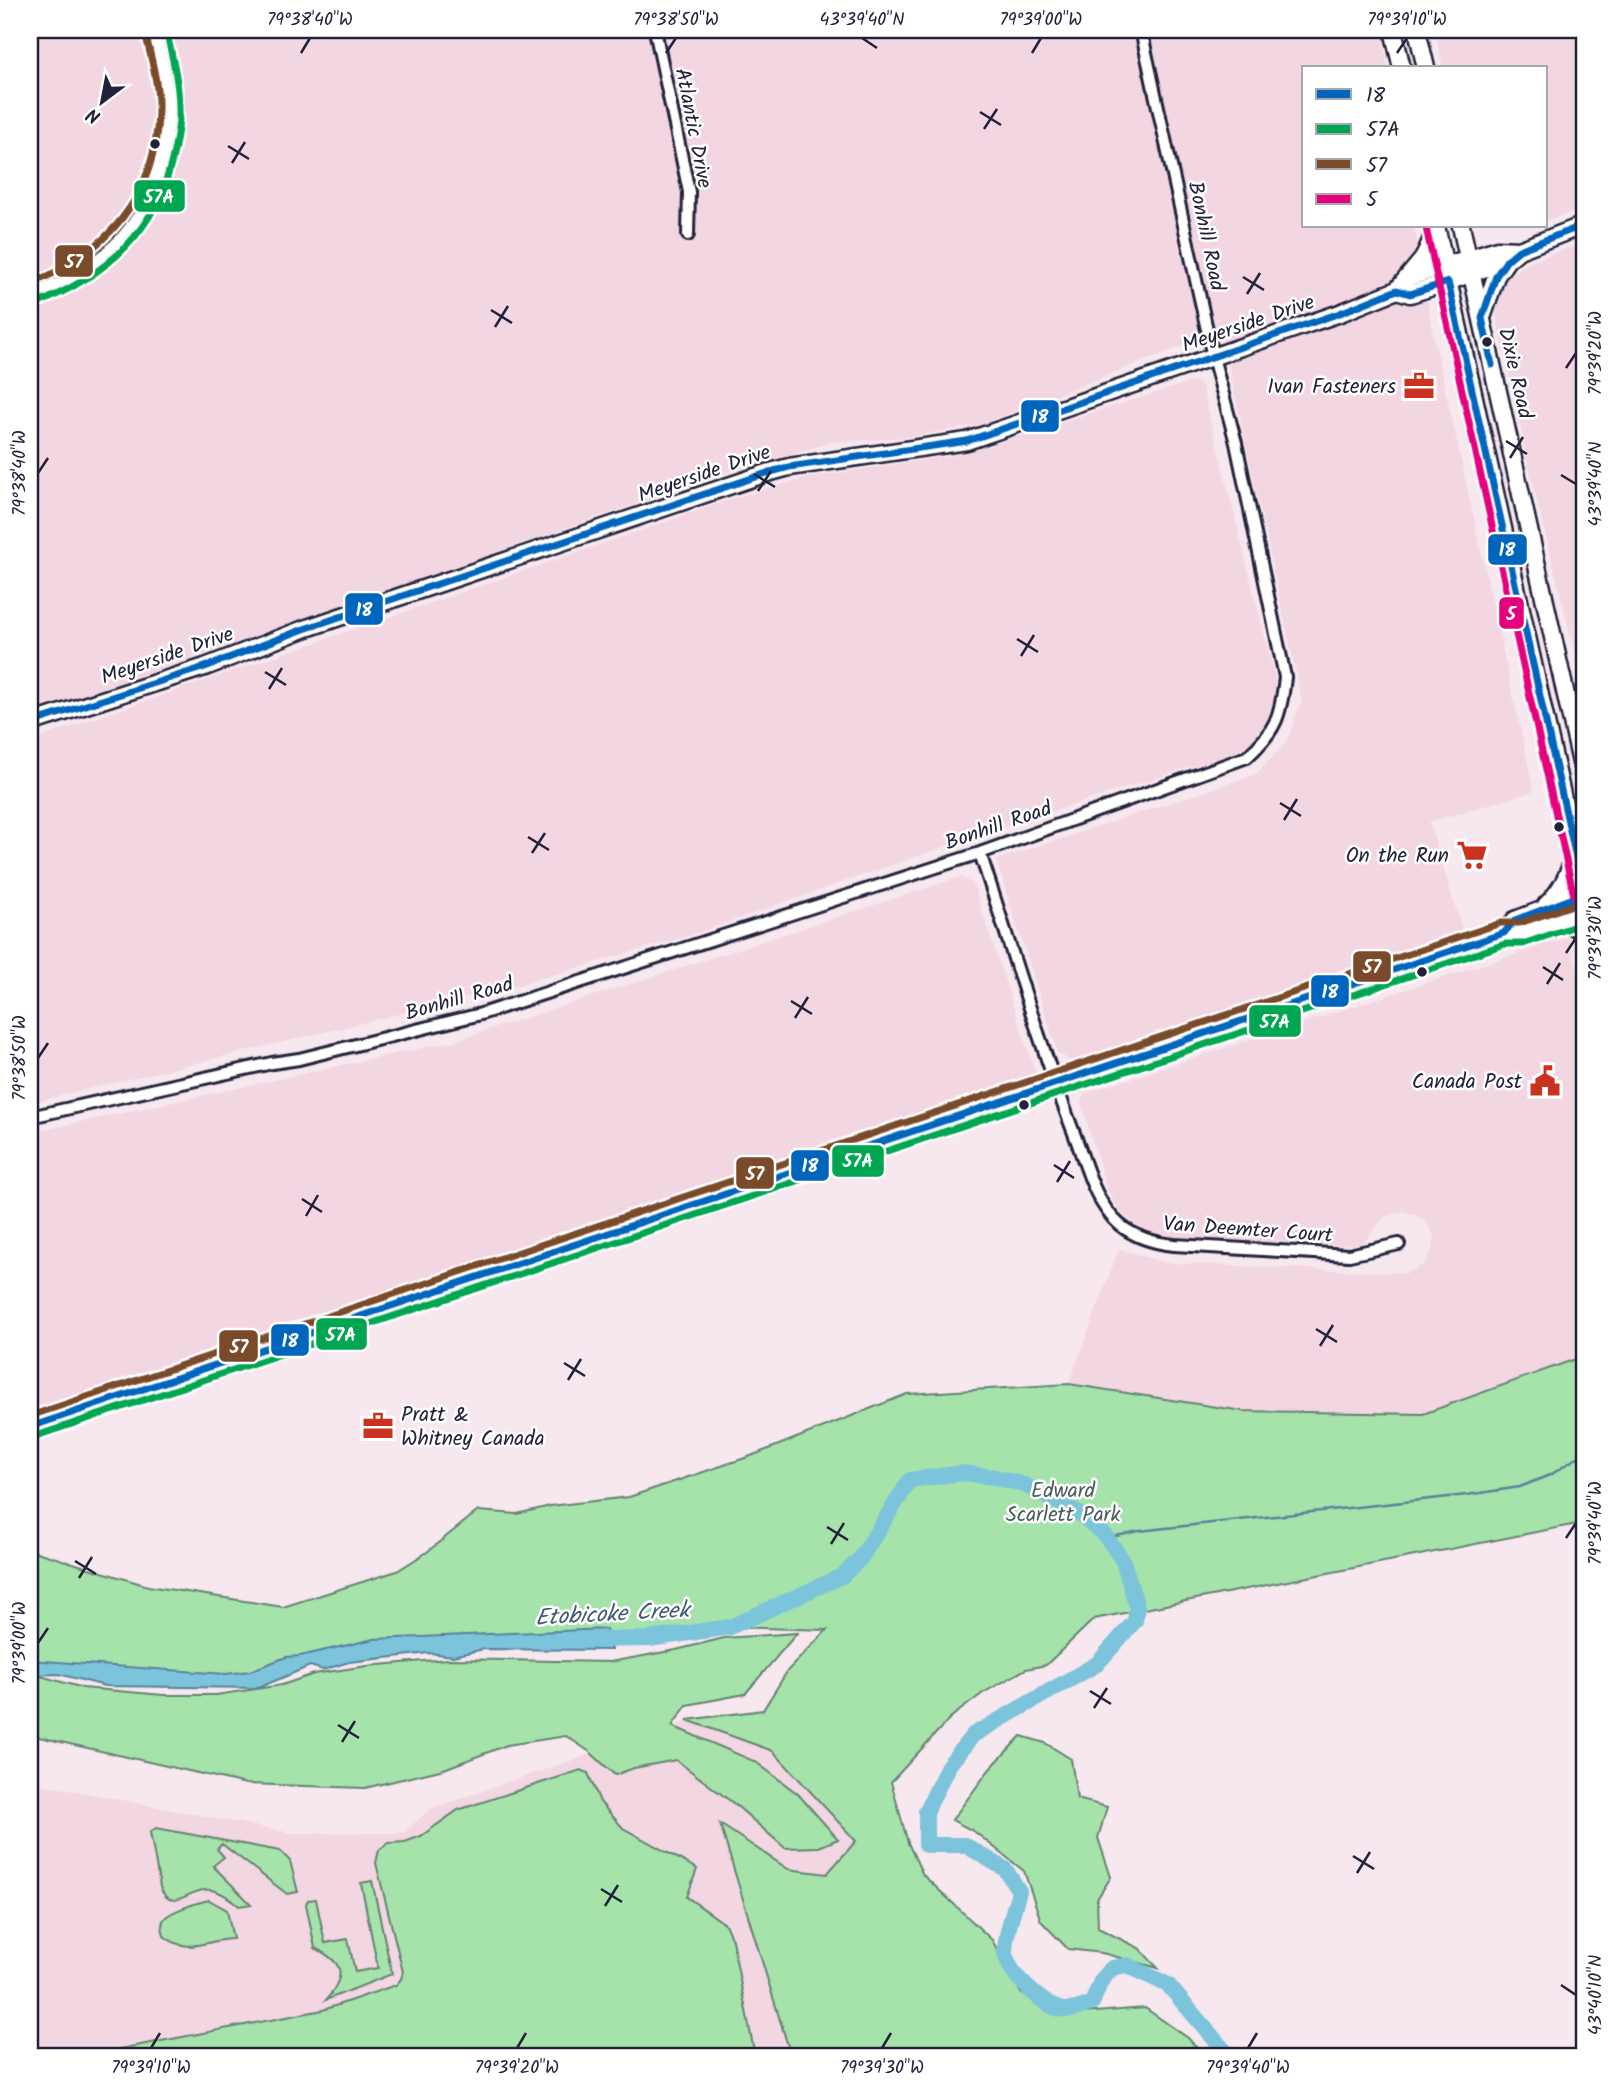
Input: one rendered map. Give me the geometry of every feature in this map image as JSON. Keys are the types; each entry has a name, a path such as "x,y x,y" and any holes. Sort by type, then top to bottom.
{"street":[{"path":"30,295 66,281 97,261 144,209 157,178 169,111 164,66 155,30"},
{"name":"Atlantic Drive","path":"655,30 689,192 688,235"},
{"name":"Bonhill Road","path":"30,1117 299,1059 481,1014 980,853 1247,757 1265,741 1276,723 1282,704 1285,677 1236,443 1213,357 1141,30"},
{"path":"1393,30 1402,66"},
{"path":"1417,30 1426,66"},
{"name":"Meyerside Drive","path":"30,723 205,667 304,629 765,473 789,467 967,441 1340,313 1401,285 1410,294 1497,249 1513,255 1584,225"},
{"path":"1401,285 1423,259 1434,228"},
{"path":"1436,228 1584,894 1515,920 1504,933"},
{"name":"Dixie Road","path":"1461,228 1584,776"},
{"path":"1482,318 1496,276 1513,255"},
{"name":"Van Deemter Court","path":"980,853 1054,1082 1097,1192 1119,1224 1136,1236 1156,1243 1174,1245 1349,1255 1399,1244"},
{"path":"1542,908 1555,897 1568,876 1575,854"},
{"path":"30,1427 833,1159 1054,1082 1504,933 1521,934 1584,912"},
{"path":"1552,923 1571,925 1584,932"}],"shaded area":[{"path":"30,30 1381,30 1388,66 1302,66 1302,228 1414,228 1433,334 1534,791 1429,822 1462,929 1074,1063 1058,1053 996,860 1255,775 1286,743 1302,700 1221,331 982,424 909,437 833,442 719,475 30,714"},
{"path":"1435,30 1584,30 1584,209 1548,219 1548,66 1443,66"},
{"path":"1584,242 1584,689 1531,476 1494,305 1499,290 1510,275 1531,262"},
{"path":"1194,381 1202,386 1275,678 1275,698 1270,717 1259,734 1245,747 964,840 694,934 511,987 30,1103 30,741 741,496 807,478 962,454"},
{"path":"961,877 973,884 1035,1072 1029,1080 872,1130 234,1346 30,1411 30,1133 454,1041"},
{"path":"1569,937 1584,995 1584,1356 1423,1414 1242,1411 1069,1384 1119,1249 1166,1263 1407,1273 1425,1264 1434,1246 1434,1235 1423,1218 1404,1211 1384,1217 1364,1242 1353,1245 1164,1238 1139,1228 1119,1211 1106,1187 1081,1102 1085,1093"},
{"path":"687,1720 773,1751 1052,2056 30,2056 30,1782 291,1833 403,1833 430,1809 594,1753 625,1761"}],"green space":[{"name":"Edward Scarlett Park","path":"1584,1356 1584,1526 1577,1524 1094,1619 1046,1665 1026,1669 983,1693 950,1718 891,1782 908,1843 923,1875 992,1940 1021,1993 1070,2014 1145,2008 1188,2038 1204,2056 791,2056 720,1824 788,1869 827,1874 856,1841 773,1751 687,1720 763,1710 788,1670 827,1630 730,1627 649,1639 393,1644 251,1676 30,1664 30,1550 148,1586 283,1607 397,1571 427,1552 478,1511 517,1514 550,1506 629,1497 751,1456 907,1394 1069,1384 1242,1411 1423,1414"},
{"path":"797,1633 745,1694 687,1705 672,1726 756,1762 798,1794 838,1839 819,1847 785,1848 737,1806 676,1760 634,1768 615,1775 590,1752 566,1736 507,1745 444,1769 365,1788 246,1784 30,1735 30,1673 83,1688 163,1695 216,1695 282,1685 314,1674 367,1666 448,1659 610,1662 724,1638"},
{"path":"1021,1736 1045,1743 1071,1759 1077,1799 1107,1807 1098,1838 1111,1877 1097,1899 1098,1928 1139,1948 1158,1968 1102,1953 1068,1949 1041,1921 1024,1871 975,1832 952,1820 989,1770"},
{"path":"581,1770 588,1773 600,1802 623,1828 697,1869 687,1897 725,1924 732,1940 755,2056 83,2056 323,2010 396,1985 403,1972 376,1863 379,1850 389,1843 405,1842 421,1836 458,1810"},
{"path":"156,1828 280,1851 290,1861 298,1892 287,1894 222,1844 217,1849 224,1857 213,1866 251,1904 239,1906 223,1894 209,1890 179,1899 169,1899 160,1887 150,1832"},
{"path":"372,1881 392,1974 326,2000 337,1983 339,1970 332,1959 315,1948 306,1904 308,1900 316,1899 325,1943 348,1939 355,1972 378,1968 361,1883"},
{"path":"209,1900 227,1910 233,1939 190,1946 173,1942 164,1936 162,1927 168,1915"}],"water":[{"name":"Etobicoke Creek","path":"606,1629 611,1650 484,1649 453,1656 429,1653 349,1662 323,1670 310,1666 258,1688 105,1686 59,1674 30,1675 30,1660 226,1674 250,1671 286,1657 374,1639"}],"waterway":[{"path":"1107,1538 1139,1531 1520,1487 1552,1474 1584,1453"},
{"name":"Etobicoke Creek","path":"586,1640 649,1639 730,1627 842,1576 860,1559 910,1480 963,1473 994,1477 1025,1485 1083,1516 1107,1538 1123,1561 1137,1607 1135,1621 1097,1664 973,1735 948,1766 926,1812 926,1845 965,1845 1005,1869 1019,1891 1007,1935 1007,1958 1017,1977 1043,2001 1064,2010 1092,2003 1101,1981 1112,1968 1127,1965 1168,1985 1229,2056"}],"transit line":[{"name":"57A","path":"34,305 84,280 106,264 142,227 156,205 166,180 179,120 179,99 166,30"},
{"name":"57","path":"30,284 82,256 104,238 122,218 137,195 148,170 155,142 158,111 156,81 145,32"},
{"name":"18","path":"1492,365 1482,318 1496,276 1507,260 1519,250 1584,225"},
{"name":"5","path":"1426,228 1574,896"},
{"name":"18","path":"30,723 205,667 304,629 767,473 789,467 967,441 1340,313 1397,290 1410,294 1448,282 1584,894"},
{"name":"18","path":"30,1427 1504,933 1515,920 1584,894"},
{"name":"57","path":"30,1416 1501,923 1520,923 1581,902"},
{"name":"57A","path":"33,1437 1505,944 1523,944 1584,923"}],"place":[{"name":"Ivan Fasteners","path":"1419,386"},
{"name":"On the Run","path":"1472,855"},
{"name":"Canada Post","path":"1545,1081"},
{"name":"Pratt & Whitney Canada","path":"378,1426"}]}
